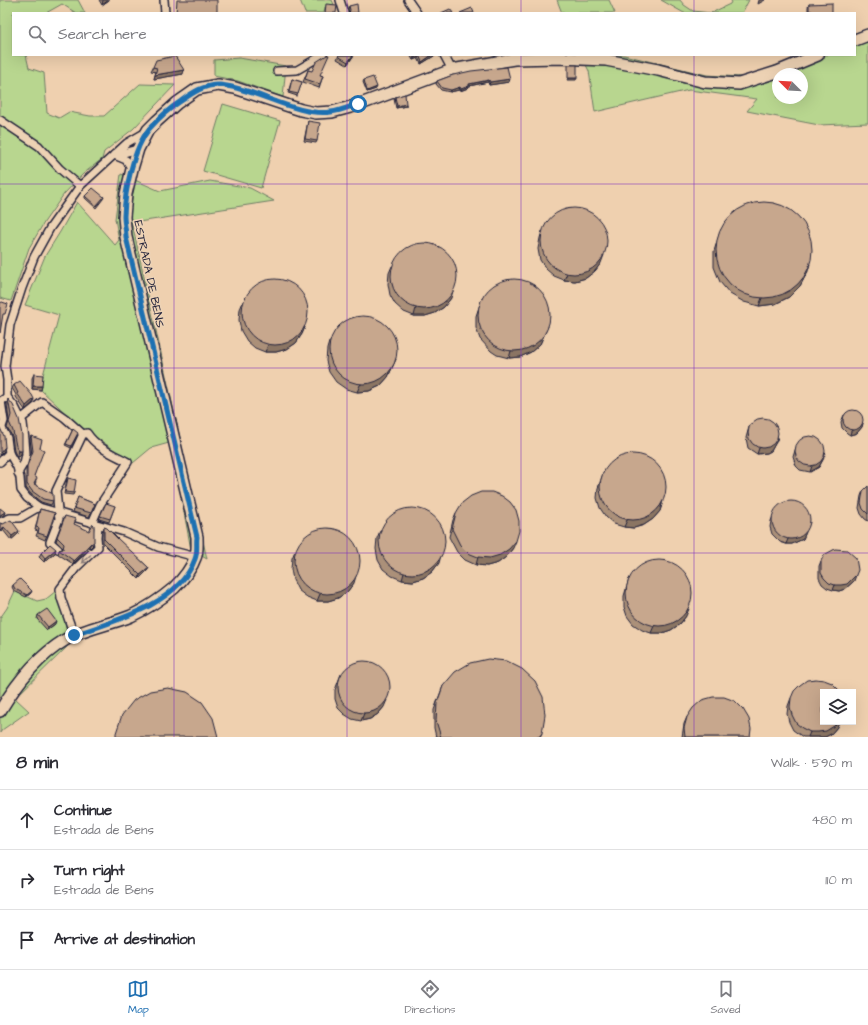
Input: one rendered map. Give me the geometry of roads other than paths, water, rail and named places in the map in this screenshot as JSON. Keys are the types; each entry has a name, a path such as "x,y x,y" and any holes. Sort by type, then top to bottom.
{"street":[{"path":"164,0 165,12"},
{"path":"340,0 344,12"},
{"path":"408,0 416,12"},
{"path":"856,40 868,35"},
{"path":"277,71 297,70 320,56"},
{"path":"445,56 452,70"},
{"name":"ESTRADA DE BENS","path":"0,711 11,692 31,668 51,651 74,635 130,616 167,594 182,580 191,568 196,557 197,537 126,237 124,217 126,194 138,149 148,130 177,103 197,89 218,85 235,88 301,110 316,113 332,112 452,70 514,59 557,58 606,60 705,82 739,84 777,72 816,56"},
{"path":"0,120 39,146 60,169 80,186"},
{"path":"18,473 24,463 26,454 25,434 23,423 15,407 7,398 5,366 6,346 10,325 22,288 34,257 50,228 80,186 127,143 148,130"},
{"path":"127,143 138,149"},
{"path":"114,155 138,149"},
{"path":"114,155 126,160 132,169"},
{"path":"7,398 1,400 4,421 1,426 7,438 9,453 17,467 22,490 27,498 39,507 95,525 124,532 158,547 196,557"},
{"path":"21,419 42,402 65,418 83,434 87,433 92,440 103,449 128,462 100,505 95,525 98,547 76,568 60,589 61,598 74,635"},
{"path":"58,549 50,542 59,519 56,491 83,434"},
{"path":"0,462 9,453"},
{"path":"0,522 10,518 20,518 39,507"}]}
